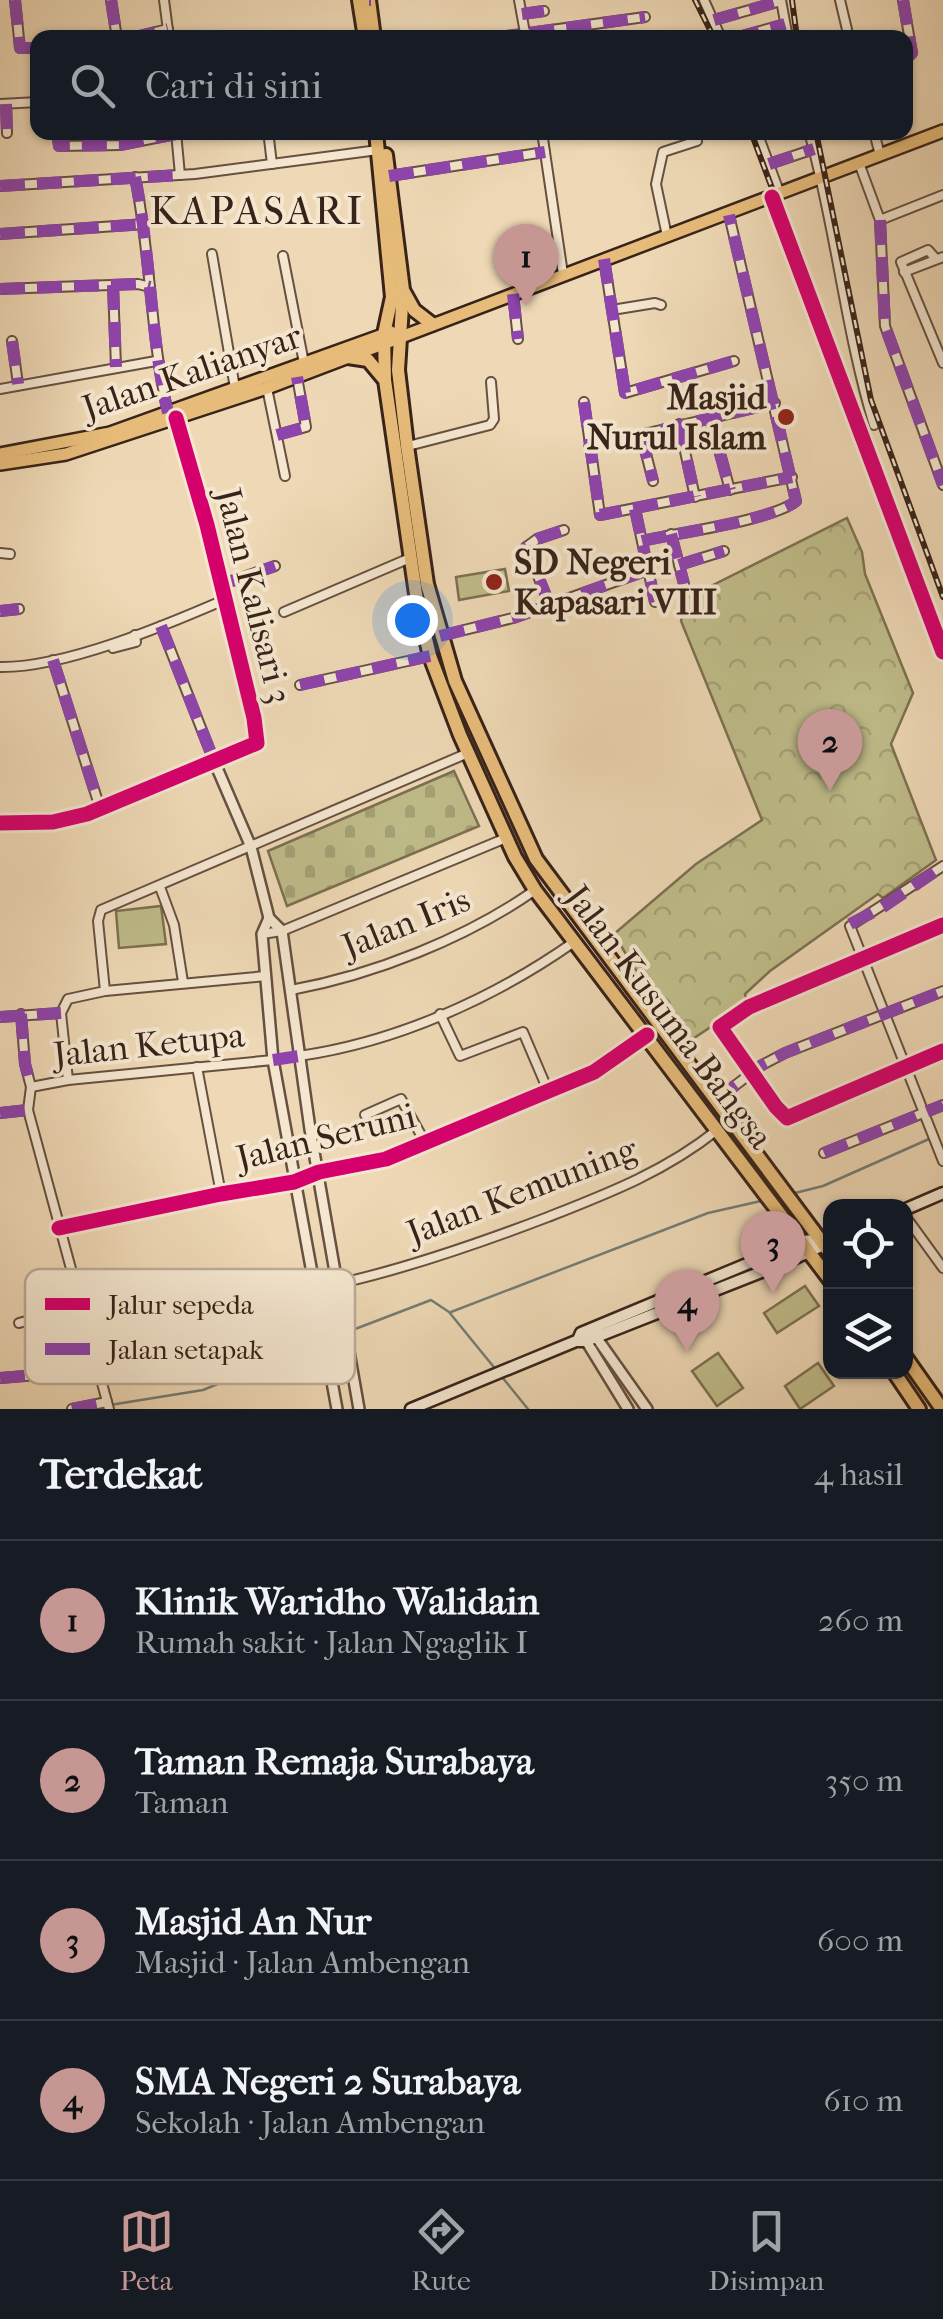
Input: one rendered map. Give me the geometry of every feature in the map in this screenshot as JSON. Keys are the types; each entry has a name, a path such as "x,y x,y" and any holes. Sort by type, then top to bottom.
{"highway":[{"path":"359,0 363,30"},
{"path":"369,0 373,30"},
{"name":"Jalan Kusuma Bangsa","path":"377,140 392,297 384,339 385,380 410,558 430,656 455,724 506,838 536,890 823,1270"},
{"name":"Jalan Kusuma Bangsa","path":"385,140 403,290 398,370 427,584 440,636 471,716 536,859 823,1238"},
{"path":"403,290 414,310 432,324"},
{"path":"348,358 368,360 385,380"},
{"path":"455,724 471,716"},
{"path":"499,823 516,816"},
{"path":"690,1093 703,1084"},
{"path":"913,1368 942,1409"},
{"path":"899,1379 920,1409"}],"main road":[{"name":"Jalan Kalianyar","path":"172,415 304,363 432,324 728,215 943,131"},
{"name":"Jalan Kalianyar","path":"0,464 65,449 266,388 348,358 384,339"},
{"name":"Jalan Kalianyar","path":"0,454 65,449"},
{"path":"913,1209 943,1193"},
{"path":"411,1409 814,1240 823,1244"}],"street":[{"path":"16,0 20,48 30,48"},
{"path":"112,0 115,30"},
{"path":"164,0 168,30"},
{"path":"519,0 524,30"},
{"path":"704,0 718,30"},
{"path":"714,20 781,0 786,30"},
{"path":"840,0 846,30"},
{"path":"902,0 908,30"},
{"path":"522,14 544,10"},
{"path":"560,30 645,18"},
{"path":"764,30 785,24"},
{"path":"8,133 3,104 30,102"},
{"path":"57,140 57,145 120,145 143,140"},
{"path":"177,140 180,175"},
{"path":"269,140 272,164"},
{"path":"544,140 563,274"},
{"path":"759,140 943,652"},
{"path":"811,140 874,425"},
{"path":"876,140 880,156"},
{"path":"667,236 656,184 664,152 697,141"},
{"path":"768,164 814,149"},
{"path":"0,186 180,175 378,150"},
{"path":"389,176 546,152"},
{"path":"860,164 880,220 885,326 943,484"},
{"path":"136,177 145,224 156,360 172,415"},
{"path":"880,220 943,195"},
{"path":"642,541 763,515 791,506 796,497 728,215"},
{"path":"0,234 145,224"},
{"path":"941,259 928,250 902,260 904,272 940,346 943,363"},
{"path":"212,254 235,388"},
{"path":"283,256 304,363"},
{"path":"604,259 625,393 734,361"},
{"path":"0,289 138,284 150,288"},
{"path":"113,285 116,367"},
{"path":"513,294 518,339"},
{"path":"612,310 662,304"},
{"path":"12,342 18,384"},
{"path":"0,389 156,360"},
{"path":"277,435 306,428 297,377"},
{"path":"407,446 490,426 494,419 491,382"},
{"path":"266,388 285,476"},
{"path":"584,402 600,515 792,477"},
{"path":"589,447 775,404"},
{"name":"Jalan Kalisari 3","path":"172,415 220,584 258,740 254,746 214,762"},
{"path":"710,417 730,490"},
{"path":"679,424 695,497"},
{"path":"641,434 654,480"},
{"path":"930,450 943,446"},
{"path":"635,510 655,602"},
{"path":"550,603 526,547 538,538 564,530"},
{"path":"672,534 684,584"},
{"path":"679,565 724,552"},
{"path":"284,612 410,558"},
{"path":"220,584 275,566"},
{"path":"440,636 513,618 648,570"},
{"path":"0,667 54,660 162,626 224,600"},
{"path":"0,611 19,608"},
{"path":"162,626 251,847 269,918 282,931 335,1269"},
{"path":"112,648 136,642 134,635"},
{"path":"300,684 430,656"},
{"path":"54,660 100,808"},
{"path":"105,991 99,914 105,908 468,753"},
{"path":"0,822 53,822 100,808 214,762"},
{"path":"262,934 282,931 506,838"},
{"path":"943,866 883,907 850,924 943,1160"},
{"path":"160,887 174,925 182,982"},
{"name":"Jalan Iris","path":"291,990 356,974 440,941 484,923 536,890"},
{"path":"269,918 262,934 274,1060 310,1269"},
{"path":"943,925 749,1006 720,1027 780,1113 788,1118 943,1051"},
{"path":"300,1056 360,1043 440,1014 506,986 574,942"},
{"path":"68,1080 60,1012 68,999 182,982 266,976"},
{"path":"716,1100 751,1073 785,1054 943,991"},
{"path":"0,1017 60,1012"},
{"path":"21,1014 25,1064 32,1087 28,1110 71,1269"},
{"path":"440,1014 460,1056 523,1032 549,1094"},
{"name":"Jalan Seruni","path":"59,1228 294,1182 319,1172 386,1159 549,1094 594,1072 646,1035"},
{"name":"Jalan Ketupa","path":"32,1087 274,1060"},
{"path":"197,1067 221,1194"},
{"path":"366,1115 402,1100 426,1144"},
{"path":"824,1153 943,1105"},
{"path":"0,1113 28,1110"},
{"name":"Jalan Kemuning","path":"355,1279 470,1246 632,1184 683,1156 717,1130"},
{"path":"913,1223 943,1268"},
{"path":"19,1322 25,1320"},
{"path":"586,1336 628,1409"},
{"path":"586,1336 647,1409"},
{"path":"0,1378 25,1376"},
{"path":"332,1384 336,1409"},
{"path":"355,1384 359,1409"},
{"path":"72,1409 108,1405"}],"green space":[{"path":"847,518 913,693 891,744 936,860 883,898 878,894 770,971 745,994 747,1003 691,1040 633,966 614,934 696,864 762,820 681,621 687,598"},
{"path":"505,569 509,591 459,600 456,577"},
{"path":"454,771 479,826 287,906 268,851"},
{"path":"161,906 166,944 119,948 116,911"},
{"path":"805,1286 819,1306 777,1333 764,1313"},
{"path":"718,1353 743,1388 717,1406 692,1371"},
{"path":"818,1363 823,1379 829,1379 834,1386 800,1409 785,1386"}],"waterway":[{"path":"795,1193 823,1186 929,1139"},
{"path":"451,1312 708,1213 761,1201"},
{"path":"355,1329 431,1300 449,1312 497,1371"},
{"path":"502,1377 528,1409"},
{"path":"110,1405 203,1390 218,1384"}],"railway":[{"path":"695,0 710,30"},
{"path":"792,0 796,30"},
{"path":"754,140 943,645"},
{"path":"818,140 871,400 943,597"}],"marked path":[{"path":"15,0 20,48 30,48"},
{"path":"111,0 116,30"},
{"path":"903,0 908,30"},
{"path":"714,20 781,1"},
{"path":"522,14 544,11"},
{"path":"551,30 645,17"},
{"path":"764,30 785,24"},
{"path":"164,30 168,29"},
{"path":"6,104 7,133"},
{"path":"58,140 59,146 120,145 145,140"},
{"path":"769,164 814,149"},
{"path":"389,176 545,152"},
{"path":"0,186 180,175"},
{"path":"135,177 168,413"},
{"path":"642,541 747,520 796,501 729,215"},
{"path":"880,220 885,326 943,485"},
{"path":"0,234 145,224"},
{"path":"604,259 625,393 734,361"},
{"path":"0,289 138,284 150,287"},
{"path":"113,285 116,367"},
{"path":"513,294 518,339"},
{"path":"12,341 18,384"},
{"path":"277,435 306,427 297,377"},
{"path":"584,402 600,515 792,477"},
{"path":"589,447 775,403"},
{"path":"710,417 730,490"},
{"path":"679,424 695,497"},
{"path":"641,434 653,481"},
{"path":"635,509 655,602"},
{"path":"549,603 526,547 564,530"},
{"path":"671,534 684,584"},
{"path":"679,565 724,551"},
{"path":"220,585 275,566"},
{"path":"440,636 513,618 648,570"},
{"path":"0,611 19,609"},
{"path":"161,626 214,761"},
{"path":"300,685 430,656"},
{"path":"53,660 100,808"},
{"path":"850,924 883,907 943,866"},
{"path":"716,1100 762,1065 785,1053 943,991"},
{"path":"0,1017 61,1013"},
{"path":"21,1014 31,1087"},
{"path":"273,1060 299,1056"},
{"path":"824,1153 943,1105"},
{"path":"0,1113 28,1110"},
{"path":"0,1378 25,1376"},
{"path":"72,1409 107,1402"}],"cycle path":[{"path":"772,197 943,652"},
{"path":"0,823 53,822 87,814 257,743 207,525 176,418"},
{"path":"943,925 749,1007 720,1027 787,1118 943,1051"},
{"path":"59,1228 294,1182 319,1172 386,1159 594,1072 647,1035"}],"place":[{"name":"Klinik Waridho Walidain","path":"526,306"},
{"name":"Masjid Nurul Islam","path":"786,417"},
{"name":"SD Negeri Kapasari VIII","path":"494,582"},
{"name":"Taman Remaja Surabaya","path":"830,791"},
{"name":"Masjid An Nur","path":"773,1293"},
{"name":"SMA Negeri 2 Surabaya","path":"687,1352"}],"district":[{"name":"KAPASARI","path":"257,211"}]}
